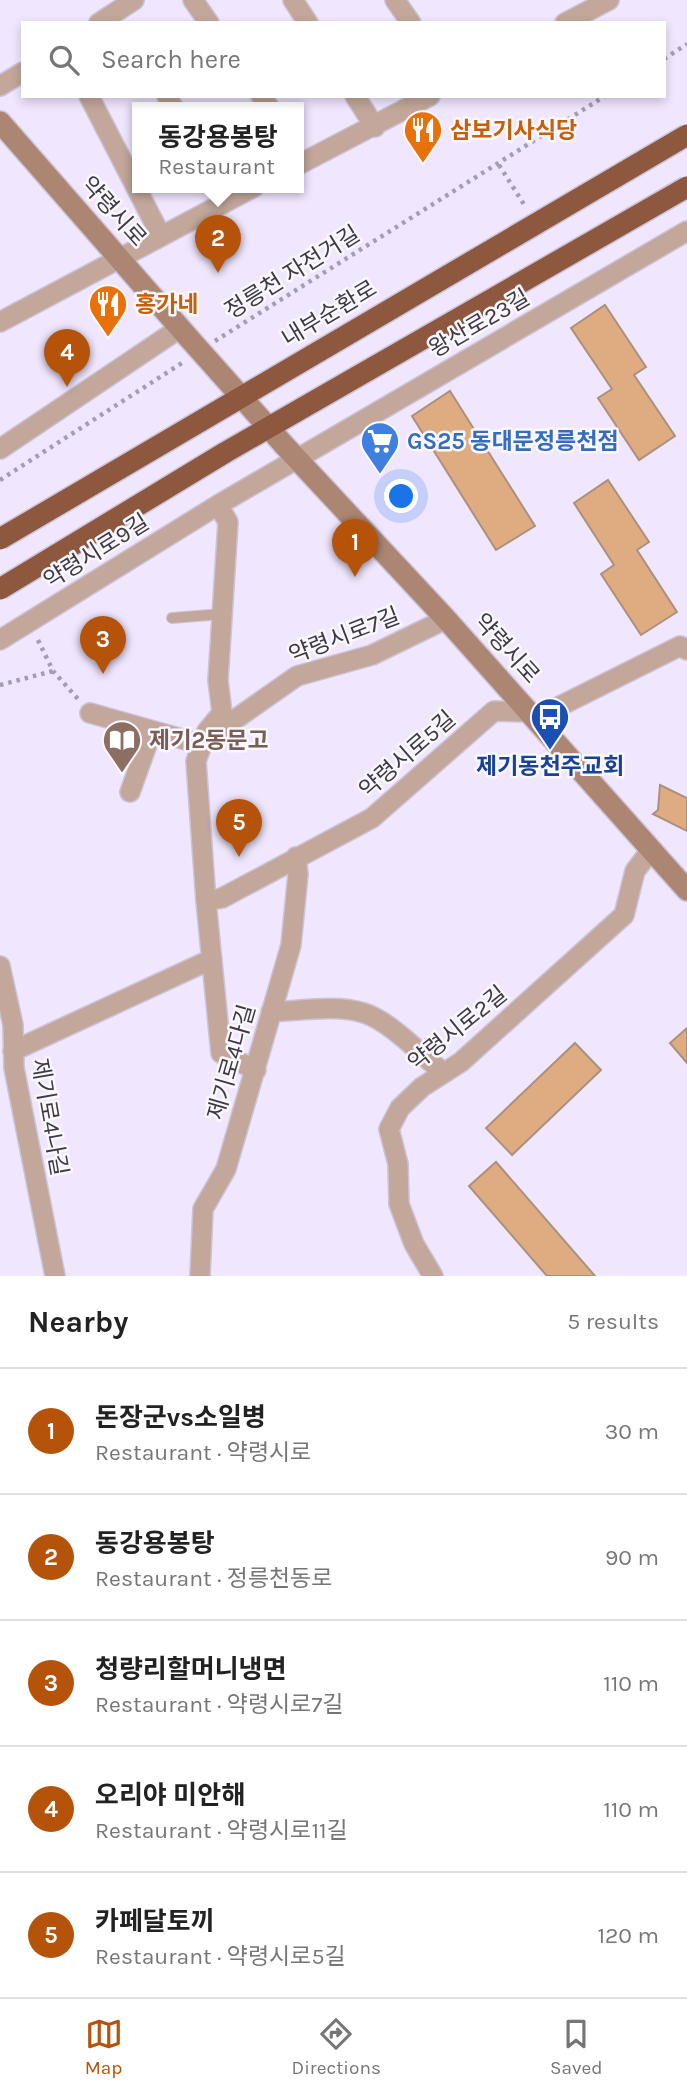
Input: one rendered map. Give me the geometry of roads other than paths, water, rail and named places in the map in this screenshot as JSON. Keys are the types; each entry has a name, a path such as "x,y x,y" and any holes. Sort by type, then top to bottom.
{"highway":[{"name":"내부순환로","path":"0,539 687,135"},
{"path":"0,589 226,452 687,187"}],"main road":[{"name":"약령시로","path":"0,122 290,451 446,619 687,890"}],"street":[{"path":"112,19 134,0"},
{"path":"193,0 208,21"},
{"path":"293,0 307,21"},
{"path":"395,0 410,21"},
{"path":"569,21 609,0"},
{"path":"0,86 21,73"},
{"path":"90,98 132,180"},
{"path":"356,98 375,127"},
{"path":"304,157 375,127 426,98"},
{"path":"139,193 161,236"},
{"path":"0,322 161,236 226,193"},
{"name":"왕산로23길","path":"290,451 687,232"},
{"path":"0,449 184,332"},
{"name":"약령시로9길","path":"0,640 218,505 290,451"},
{"path":"218,505 228,522 218,680 222,713 200,744 196,761 221,1053 256,1070"},
{"name":"약령시로7길","path":"200,744 297,676 372,655 446,619"},
{"path":"532,716 680,646 687,650"},
{"name":"약령시로5길","path":"206,901 222,898 372,818 494,710 532,716"},
{"path":"90,713 200,744"},
{"path":"130,792 152,731"},
{"name":"약령시로2길","path":"433,1276 414,1244 399,1205 398,1164 389,1129 400,1108 422,1087 461,1062 624,915 635,871 651,850"},
{"name":"제기로4다길","path":"200,1276 203,1209 226,1169 291,945 298,874 296,857"},
{"path":"13,1051 212,959"},
{"name":"제기로4나길","path":"0,966 6,1029 13,1051 55,1276"},
{"path":"271,1012 345,1010 366,1013 381,1022 443,1073"}],"lane":[{"path":"172,618 222,614"}],"place":[{"name":"삼보기사식당","path":"423,164"},
{"name":"동강용봉탕","path":"218,273"},
{"name":"홍가네","path":"108,338"},
{"name":"오리야 미안해","path":"67,387"},
{"name":"GS25 동대문정릉천점","path":"380,475"},
{"name":"돈장군vs소일병","path":"355,577"},
{"name":"청량리할머니냉면","path":"103,674"},
{"name":"제기동천주교회","path":"550,751"},
{"name":"제기2동문고","path":"122,774"},
{"name":"카페달토끼","path":"239,857"}]}
